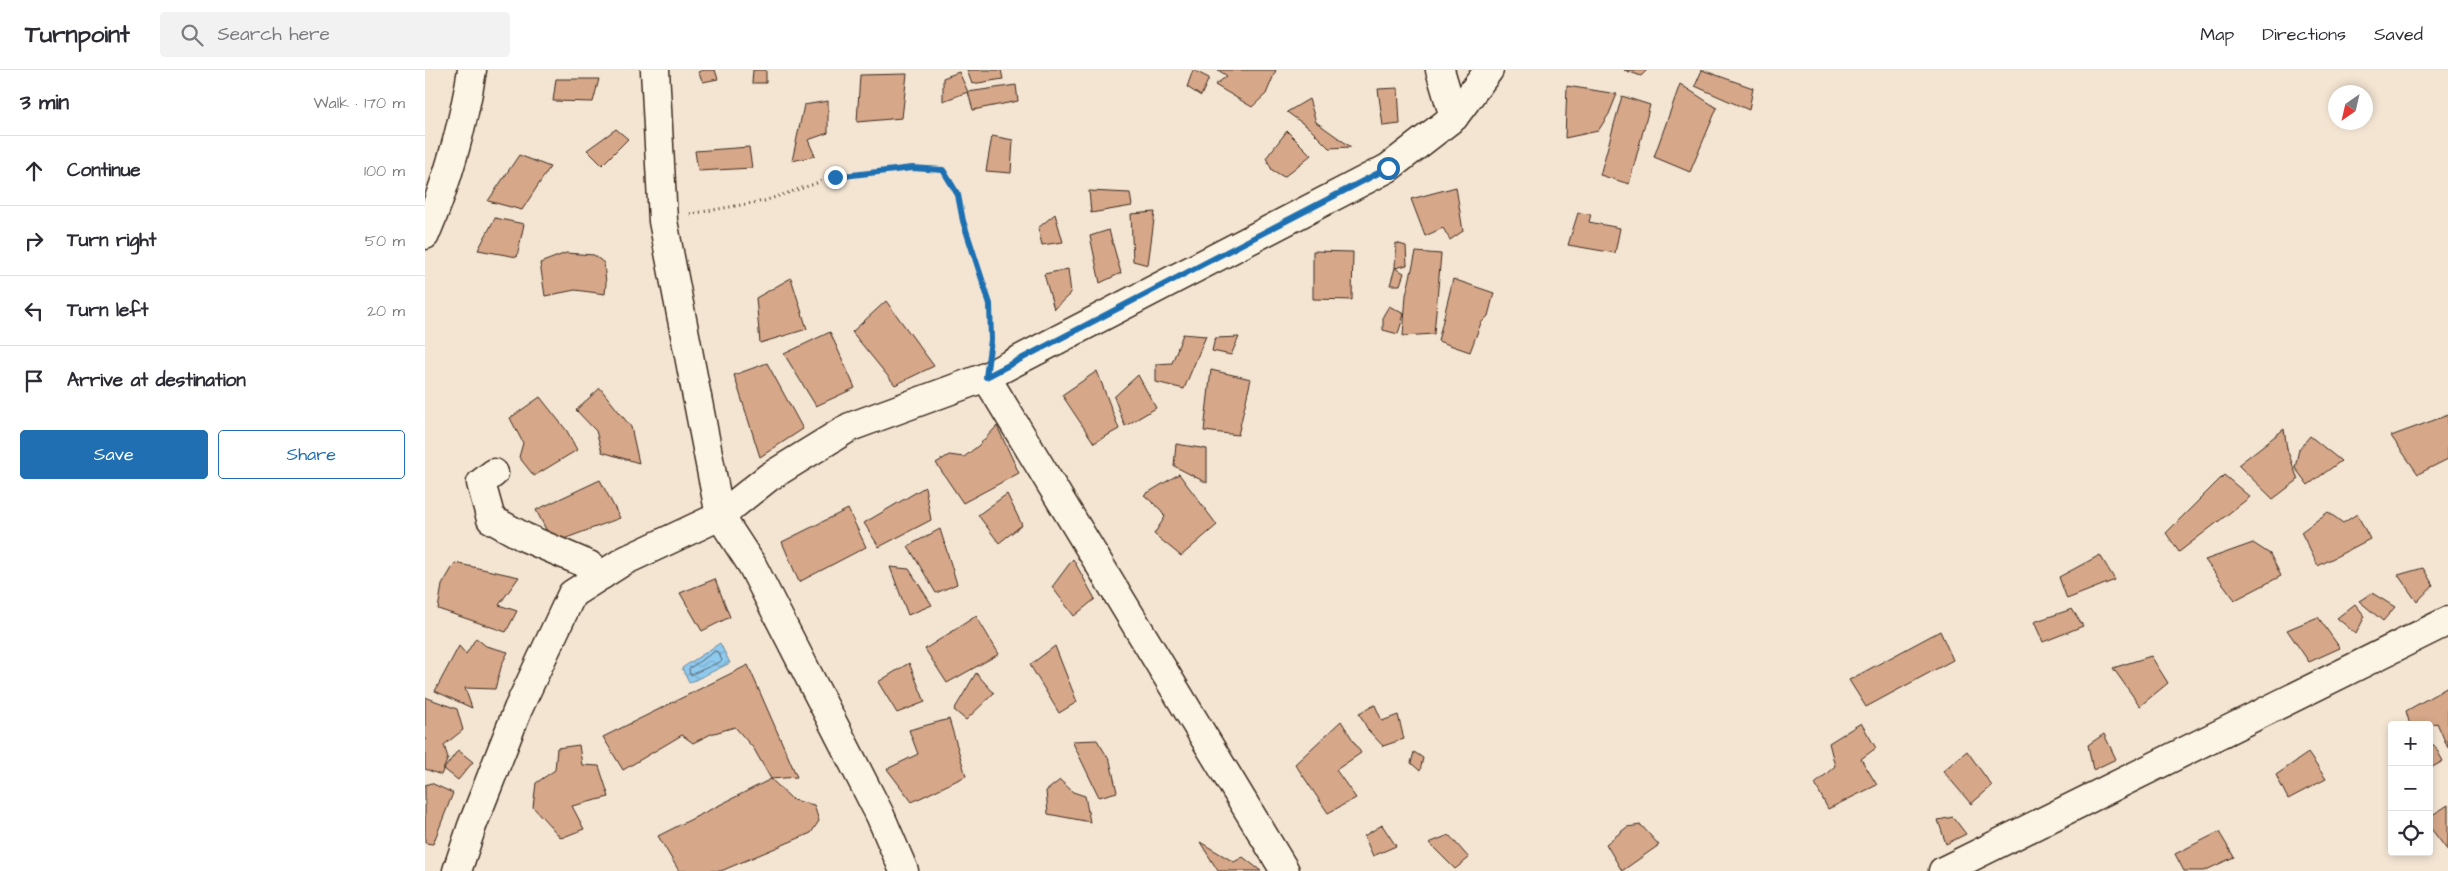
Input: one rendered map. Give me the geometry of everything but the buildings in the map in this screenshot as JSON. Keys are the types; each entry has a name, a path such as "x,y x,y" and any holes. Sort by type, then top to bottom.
{"street":[{"path":"425,235 432,202 469,91 472,70"},
{"path":"655,70 664,228 720,516 756,574 880,815 904,871"},
{"path":"1440,70 1453,117"},
{"path":"457,871 472,826 518,709 572,594 624,561 720,516 769,477 850,427 986,377 1388,168 1453,117 1489,70"},
{"path":"986,377 1285,871"},
{"path":"494,473 481,483 491,519 524,538 589,565 602,575"},
{"path":"1943,871 2448,621"}],"path":[{"path":"664,228 690,214 764,201 835,177 912,168 943,170 958,195 963,221 990,304 991,340 986,377"}],"water":[{"path":"720,643 730,663 689,683 682,668"}],"route":[{"path":"835,177 912,168 943,170 958,195 963,221 990,304 991,340 986,377 1388,168"}]}
